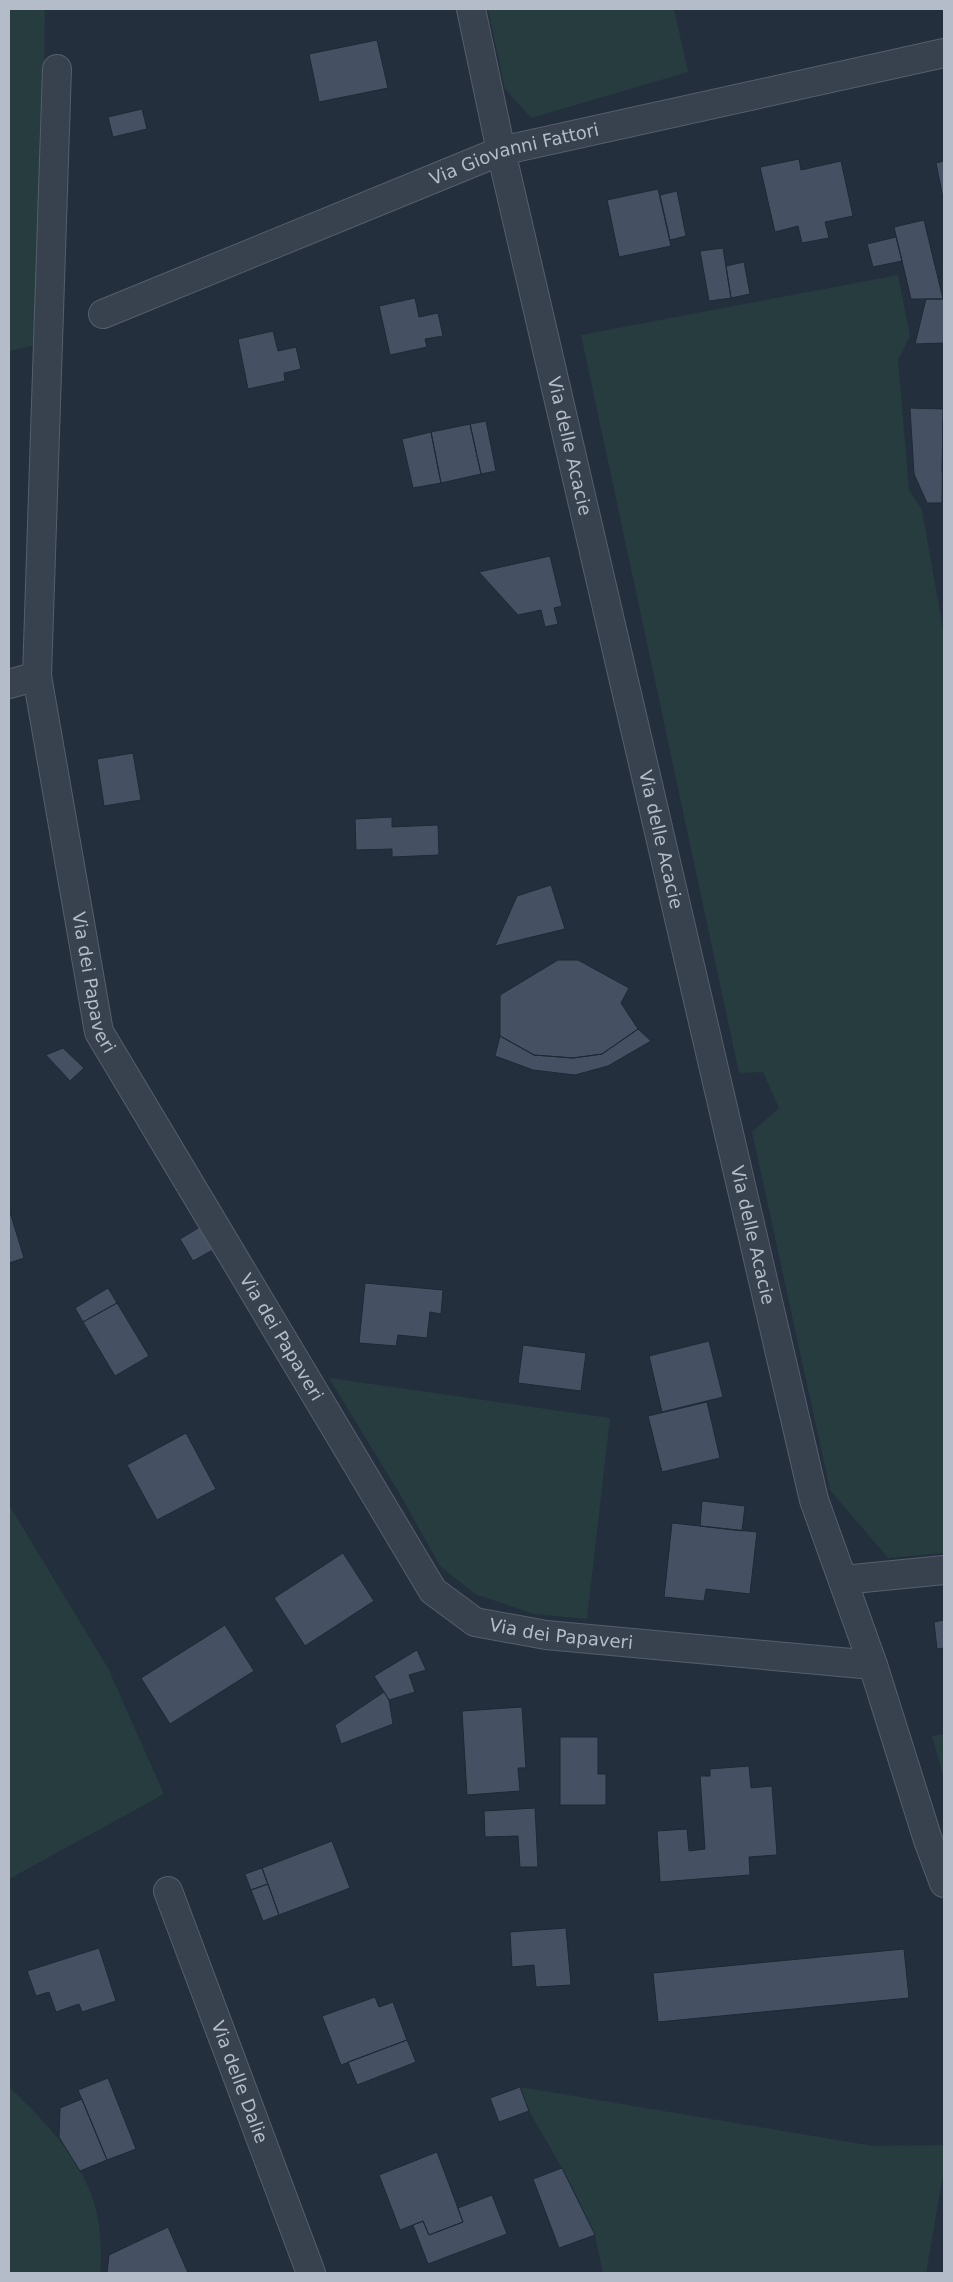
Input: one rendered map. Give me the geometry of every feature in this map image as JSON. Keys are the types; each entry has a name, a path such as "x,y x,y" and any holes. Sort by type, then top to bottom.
{"street":[{"name":"Via delle Acacie","path":"471,9 501,151 814,1500 873,1665 944,1882"},
{"name":"Via Giovanni Fattori","path":"103,314 501,151 944,52"},
{"name":"Via dei Papaveri","path":"57,69 37,676 99,1032 433,1591 475,1622 546,1635 873,1665"},
{"path":"9,684 37,676"},
{"path":"843,1580 944,1570"},
{"name":"Via delle Dalie","path":"168,1891 311,2273"}],"green space":[{"path":"9,9 45,9 40,344 9,351"},
{"path":"488,9 674,9 688,72 531,118 505,89"},
{"path":"898,275 910,336 898,360 909,490 922,510 944,635 944,1553 888,1558 830,1490 752,1132 779,1108 763,1072 739,1073 581,335"},
{"path":"329,1378 610,1418 587,1619 534,1614 475,1594 440,1566 401,1496"},
{"path":"9,1505 108,1668 164,1794 9,1879"},
{"path":"944,1734 944,1778 932,1736"},
{"path":"9,2087 49,2128 65,2148 79,2169 90,2191 97,2216 101,2243 100,2273 9,2273"},
{"path":"520,2087 873,2146 944,2145 944,2170 926,2273 603,2273 595,2235 562,2168 529,2111"}],"building":[{"path":"377,40 388,88 319,102 309,54"},
{"path":"142,109 147,129 113,137 108,117"},
{"path":"799,159 801,170 841,161 853,216 825,222 829,238 802,243 798,226 775,232 760,167"},
{"path":"944,161 944,203 936,163"},
{"path":"658,189 671,246 619,257 607,200"},
{"path":"677,191 686,236 670,240 660,195"},
{"path":"924,220 943,299 911,299 894,227"},
{"path":"896,237 902,261 873,267 867,244"},
{"path":"723,248 731,298 709,301 700,251"},
{"path":"744,262 750,294 731,298 726,266"},
{"path":"415,298 419,317 438,313 443,336 425,339 427,347 390,355 379,306"},
{"path":"926,299 944,299 944,343 915,344"},
{"path":"273,331 278,351 296,347 301,369 284,373 285,381 248,389 238,339"},
{"path":"910,408 943,409 942,503 927,503 914,474"},
{"path":"486,421 496,471 481,474 470,424"},
{"path":"943,421 944,471 942,471"},
{"path":"470,424 481,474 441,483 431,432"},
{"path":"431,432 441,483 413,488 402,439"},
{"path":"550,556 562,606 554,608 558,624 545,627 541,610 518,615 479,572"},
{"path":"133,753 141,800 104,806 97,759"},
{"path":"392,817 392,827 438,825 439,855 392,857 392,849 356,850 355,819"},
{"path":"551,885 565,929 495,946 517,896"},
{"path":"558,960 578,960 629,988 621,1003 638,1029 602,1054 573,1058 534,1055 500,1036 500,995"},
{"path":"638,1029 651,1041 608,1066 575,1075 533,1070 495,1056 500,1036 534,1055 573,1058 602,1054"},
{"path":"63,1048 84,1068 70,1081 46,1055"},
{"path":"9,1209 24,1258 9,1263"},
{"path":"200,1227 213,1250 193,1261 180,1239"},
{"path":"365,1283 443,1290 441,1314 430,1312 427,1338 398,1335 396,1346 359,1343"},
{"path":"108,1288 117,1303 83,1322 75,1308"},
{"path":"117,1303 149,1356 115,1376 83,1322"},
{"path":"709,1341 723,1397 662,1412 649,1356"},
{"path":"523,1345 586,1353 581,1391 518,1383"},
{"path":"707,1402 720,1458 662,1472 648,1416"},
{"path":"186,1433 216,1489 157,1520 127,1465"},
{"path":"702,1501 745,1506 742,1531 700,1526"},
{"path":"672,1523 757,1532 750,1594 706,1589 704,1601 664,1597"},
{"path":"343,1553 374,1601 305,1646 274,1598"},
{"path":"944,1620 944,1648 937,1649 934,1622"},
{"path":"225,1625 254,1671 170,1724 141,1678"},
{"path":"417,1650 426,1670 409,1675 415,1692 389,1700 374,1676"},
{"path":"384,1692 389,1700 393,1724 341,1744 335,1725"},
{"path":"522,1707 526,1768 518,1768 520,1791 467,1795 462,1711"},
{"path":"560,1737 598,1737 598,1774 606,1774 606,1805 560,1805"},
{"path":"749,1766 751,1788 772,1786 777,1855 749,1857 750,1875 660,1882 657,1831 687,1829 689,1851 705,1849 700,1776 710,1776 710,1769"},
{"path":"535,1808 538,1867 520,1867 518,1836 485,1837 484,1811"},
{"path":"332,1841 350,1888 279,1915 262,1868"},
{"path":"262,1868 268,1884 251,1890 245,1874"},
{"path":"268,1884 279,1915 263,1921 251,1890"},
{"path":"566,1928 571,1985 536,1987 534,1965 512,1967 510,1932"},
{"path":"99,1948 116,2001 82,2012 79,2004 56,2012 49,1992 36,1996 27,1971"},
{"path":"904,1949 909,1998 658,2022 653,1973"},
{"path":"375,1997 379,2007 393,2002 407,2040 341,2065 322,2016"},
{"path":"407,2040 416,2062 357,2085 348,2062"},
{"path":"108,2078 136,2149 107,2160 78,2090"},
{"path":"520,2087 529,2111 499,2122 490,2098"},
{"path":"82,2099 107,2160 80,2171 59,2137 60,2108"},
{"path":"437,2152 463,2222 429,2235 423,2221 400,2230 379,2175"},
{"path":"562,2168 595,2235 559,2248 533,2179"},
{"path":"492,2195 507,2234 428,2264 413,2225 423,2221 429,2235 463,2222 458,2208"},
{"path":"168,2227 188,2273 107,2273 109,2255"}]}
